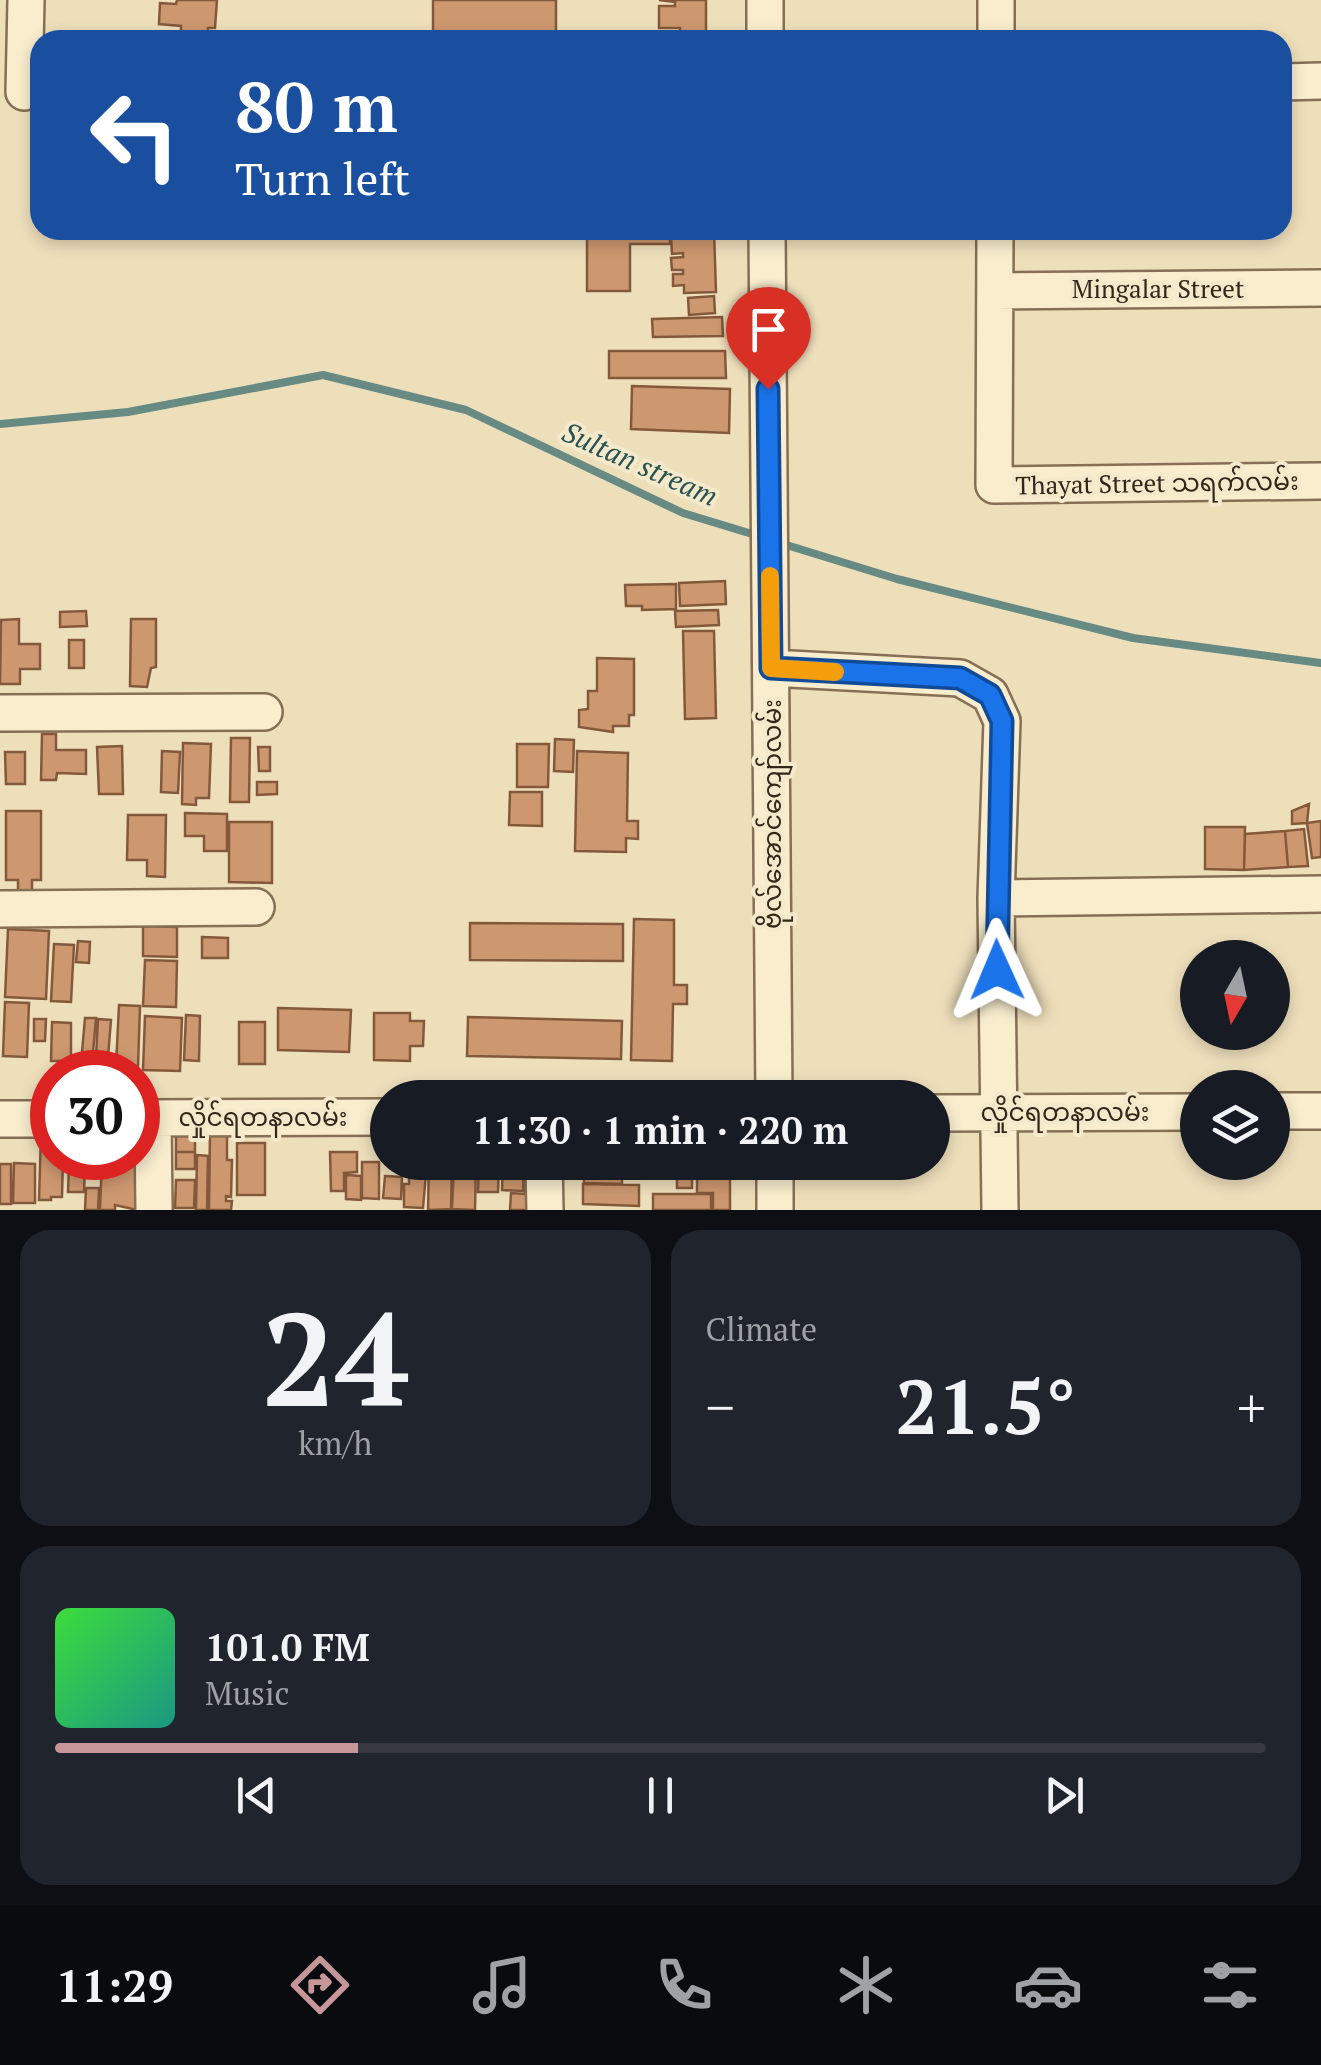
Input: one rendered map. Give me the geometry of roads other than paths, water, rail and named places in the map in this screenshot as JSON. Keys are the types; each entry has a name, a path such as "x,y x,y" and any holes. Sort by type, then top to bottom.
{"street":[{"path":"21,92 26,0"},
{"path":"765,0 765,30"},
{"path":"996,0 996,30"},
{"path":"1292,82 1321,81"},
{"name":"ဗိုလ်အောင်ကျော်လမ်း","path":"767,240 774,1080"},
{"path":"995,240 995,291"},
{"name":"Mingalar Street","path":"995,291 1321,288"},
{"name":"Thayat Street သရက်လမ်း","path":"995,291 994,485 1321,482"},
{"path":"771,668 960,678 990,695 1002,721 996,898 1000,1210"},
{"path":"0,712 264,712"},
{"path":"996,898 1321,894"},
{"path":"0,908 256,907"},
{"path":"1290,1111 1321,1111"},
{"name":"လှိုင်ရတနာလမ်း","path":"950,1113 1180,1112"},
{"name":"လှိုင်ရတနာလမ်း","path":"160,1118 370,1117"},
{"path":"0,1119 30,1119"},
{"path":"151,1180 154,1210"},
{"path":"544,1180 545,1210"},
{"path":"774,1180 775,1210"}],"waterway":[{"name":"Sultan stream","path":"0,424 128,412 323,375 466,410 683,513 762,537"},
{"name":"Sultan stream","path":"780,543 897,579 1133,638 1321,663"}]}
